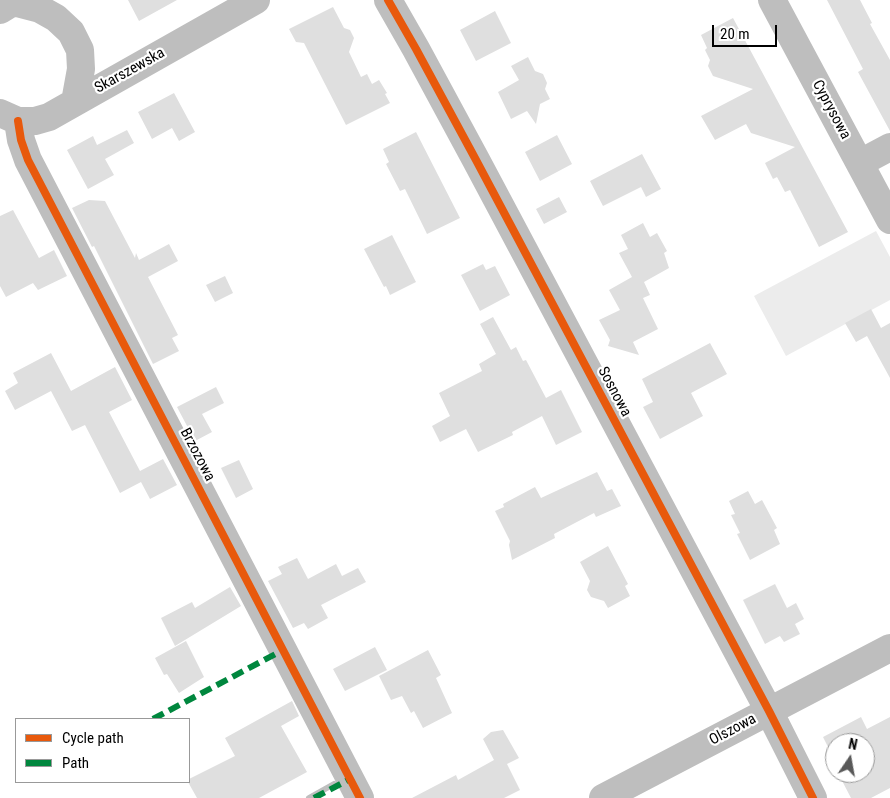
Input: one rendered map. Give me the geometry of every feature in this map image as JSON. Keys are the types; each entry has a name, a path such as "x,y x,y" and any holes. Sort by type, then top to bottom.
{"street":[{"name":"Skarszewska","path":"9,117 35,121 49,117 256,0"},
{"name":"Sosnowa","path":"388,0 458,126 769,711 813,798"},
{"name":"Cyprysowa","path":"772,0 890,220"},
{"path":"7,8 40,9 56,18 71,32 80,50 81,70 75,102"},
{"name":"Brzozowa","path":"9,117 21,140 28,160 360,798"},
{"path":"860,163 890,147"},
{"name":"Olszowa","path":"602,798 890,648"}],"shaded area":[{"path":"876,231 890,257 890,300 786,356 754,296"}],"building":[{"path":"128,0 177,0 139,21"},
{"path":"827,0 860,0 872,23 870,24 890,60 890,131 858,72 863,69"},
{"path":"333,7 344,28 350,30 354,38 349,52 361,77 367,74 372,84 379,80 387,93 385,94 390,103 346,125 304,43 296,42 289,29"},
{"path":"495,11 511,43 476,61 460,30"},
{"path":"733,18 848,232 819,247 790,190 785,192 777,177 773,179 765,163 795,147 751,133 746,124 715,140 701,116 753,89 713,76 708,66 710,60 701,35"},
{"path":"528,57 535,71 543,74 547,83 545,89 550,99 540,104 536,124 527,111 511,119 498,92 519,80 511,66"},
{"path":"174,93 195,132 179,141 172,128 152,139 138,112"},
{"path":"127,130 134,143 105,159 114,175 88,189 67,150 93,136 97,145"},
{"path":"416,132 460,218 427,234 405,189 400,191 386,164 389,162 383,149"},
{"path":"557,135 572,164 540,181 525,152"},
{"path":"642,154 661,189 646,197 641,187 603,206 590,181"},
{"path":"559,197 567,212 544,224 536,209"},
{"path":"89,200 105,201 135,258 136,253 139,260 169,244 178,261 148,277 178,335 172,338 179,351 153,364 94,246 92,247 72,208"},
{"path":"13,210 39,258 54,250 67,276 38,290 33,283 6,297 0,286 0,216"},
{"path":"643,223 650,237 657,233 667,251 664,253 669,268 644,282 650,295 643,298 658,329 633,342 639,355 608,346 610,340 599,320 620,310 609,290 632,277 619,253 628,249 621,235"},
{"path":"392,235 416,282 390,295 364,249"},
{"path":"483,264 486,270 495,266 510,295 480,311 461,275"},
{"path":"225,276 233,293 215,302 206,285"},
{"path":"871,309 881,328 890,323 890,378 867,336 856,342 845,323"},
{"path":"493,317 511,350 516,347 523,361 526,360 546,398 561,390 582,432 556,445 542,416 512,432 513,435 478,452 466,429 440,442 432,426 450,416 439,393 482,371 479,364 496,354 480,324"},
{"path":"710,343 727,374 691,393 703,416 660,439 643,407 653,402 642,379"},
{"path":"51,353 71,391 115,367 132,400 109,412 140,471 163,459 177,485 150,499 141,482 120,493 85,425 72,431 51,391 15,410 5,391 18,383 13,373"},
{"path":"216,387 224,403 202,414 212,432 195,441 177,407"},
{"path":"239,460 253,489 236,498 221,468"},
{"path":"597,472 607,491 612,489 621,506 596,517 594,513 554,534 555,538 512,560 510,541 495,511 504,507 503,504 535,487 541,498"},
{"path":"748,491 755,504 762,500 777,528 774,530 780,544 750,560 737,534 740,533 731,515 735,514 729,501"},
{"path":"608,546 628,584 625,586 630,596 608,608 604,601 591,597 587,590 590,581 580,562"},
{"path":"297,558 308,579 336,564 342,576 358,568 366,582 321,605 328,618 308,629 304,623 293,628 268,581 282,574 278,567"},
{"path":"775,584 787,608 796,603 804,619 795,624 800,634 784,642 780,636 765,644 743,600"},
{"path":"230,587 241,606 175,646 161,618 192,602 195,608"},
{"path":"186,641 204,677 179,693 167,674 164,675 155,658"},
{"path":"375,647 387,670 345,691 333,669"},
{"path":"428,650 441,675 436,678 452,713 423,728 414,711 411,713 402,696 391,700 379,676"},
{"path":"292,701 299,716 281,726 307,772 259,798 197,798 189,783 190,778 235,756 225,738"},
{"path":"861,717 867,729 890,717 890,788 871,798 851,798 843,783 875,783 875,733 831,733"},
{"path":"503,730 519,758 507,764 520,790 504,798 412,798 456,775 458,780 494,760 483,739 491,732"}],"waterway":[{"path":"309,798 334,784"}],"marked path":[{"path":"155,718 283,650"},
{"path":"314,798 350,779"}],"cycle path":[{"path":"388,0 476,160 769,711 813,798"},
{"path":"18,121 21,140 28,160 360,798"}]}
